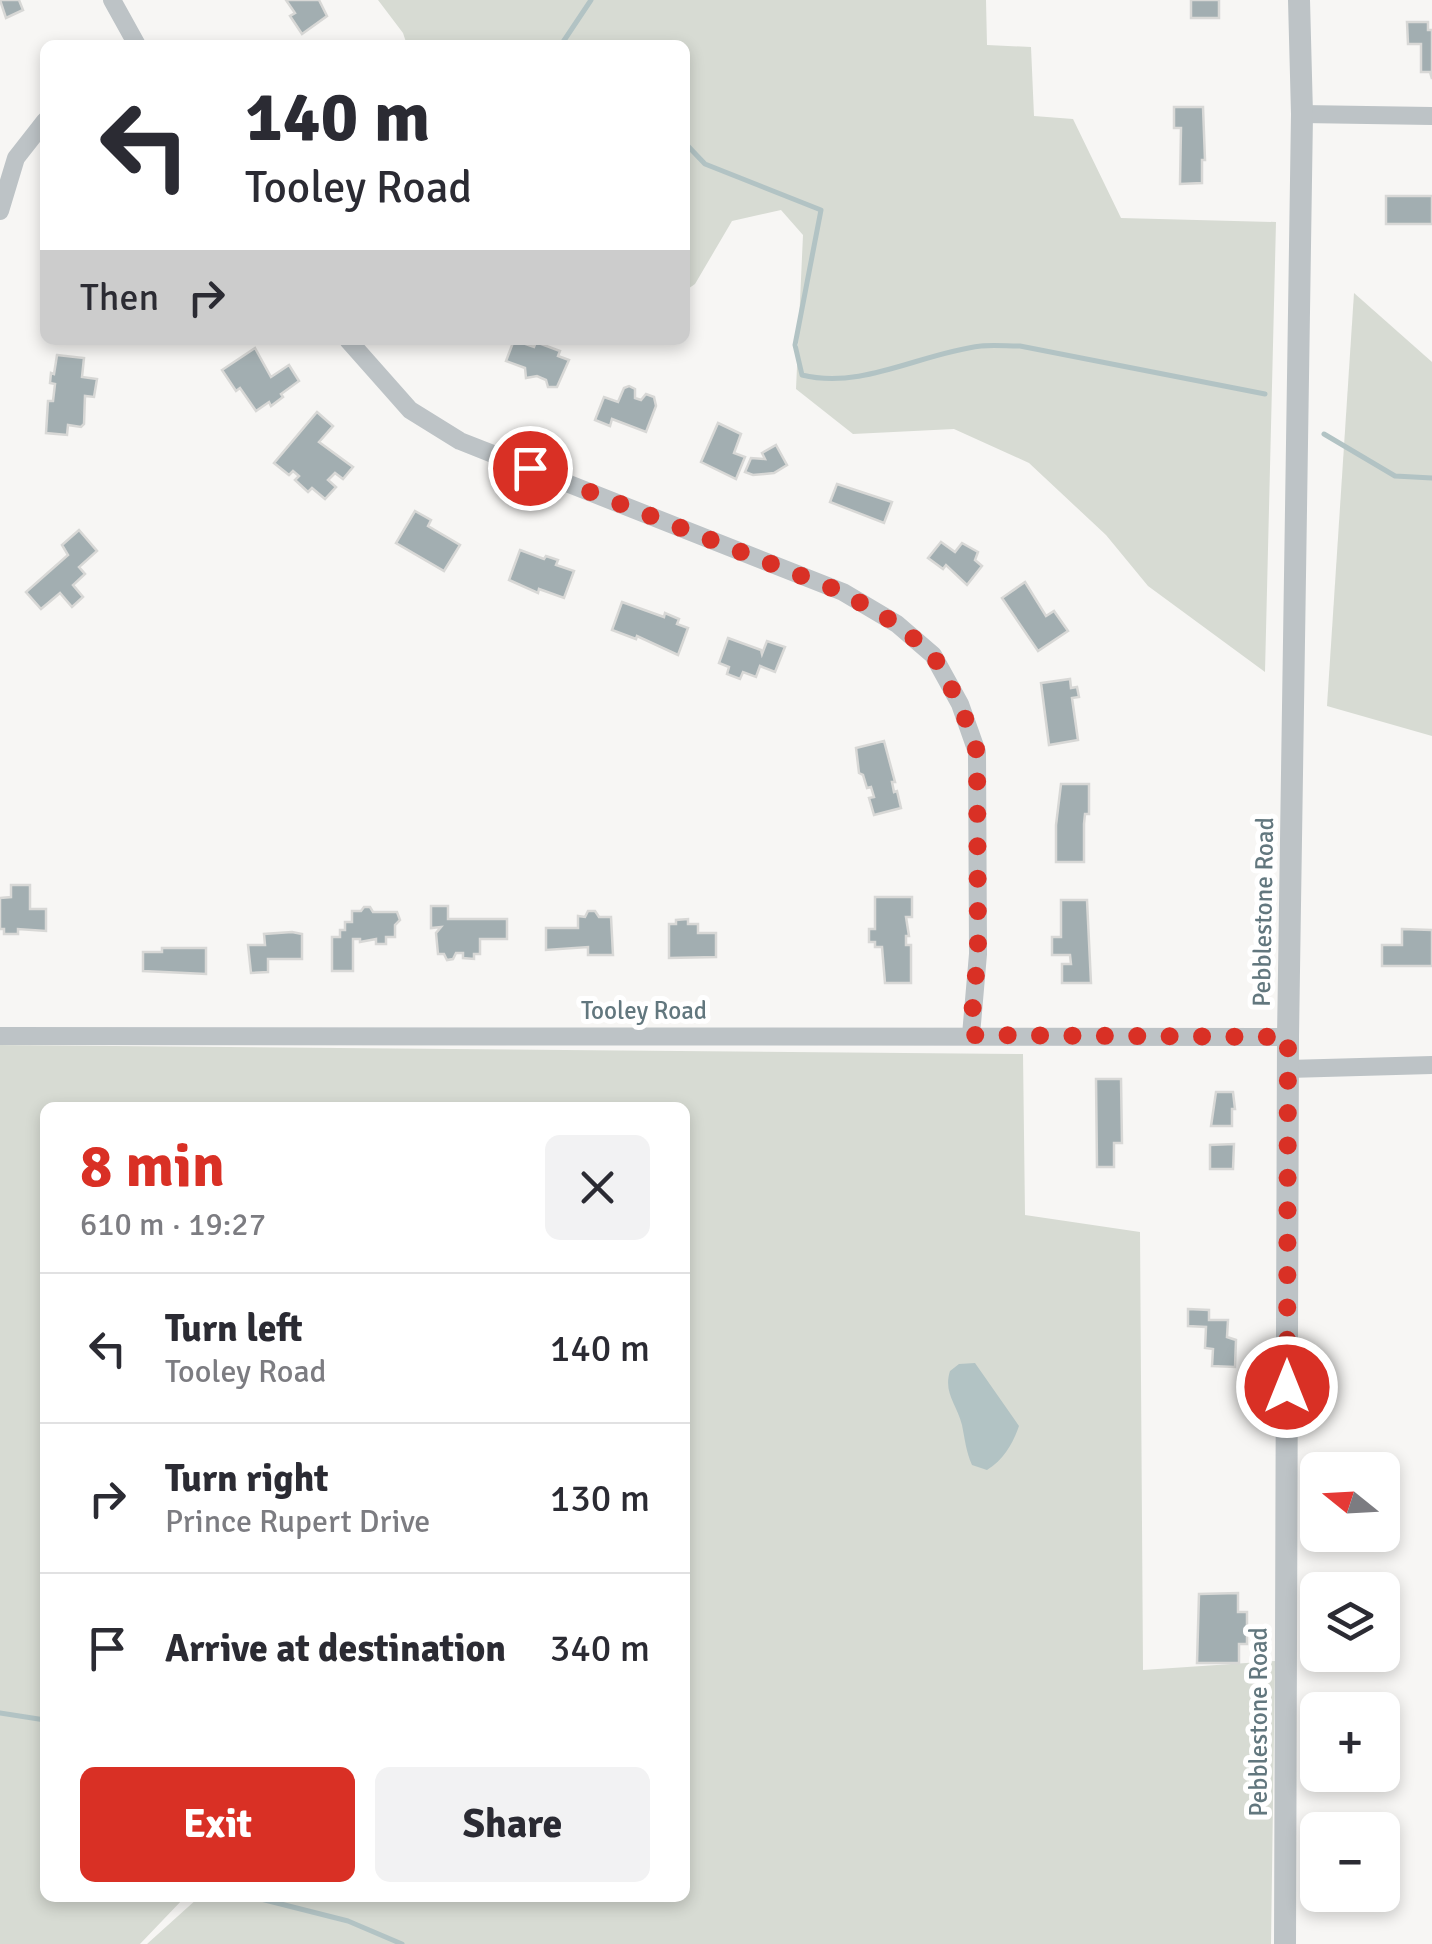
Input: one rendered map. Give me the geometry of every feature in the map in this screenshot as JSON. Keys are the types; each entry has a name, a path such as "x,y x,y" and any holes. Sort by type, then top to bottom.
{"street":[{"path":"112,0 133,40"},
{"name":"Pebblestone Road","path":"1285,1944 1288,1037 1302,114 1299,0"},
{"path":"1302,114 1432,116"},
{"path":"0,210 16,158 40,127"},
{"path":"352,345 410,410 460,440 842,592 897,624 933,655 960,704 977,752 978,954 970,1035"},
{"name":"Tooley Road","path":"0,1036 1288,1037"},
{"path":"1288,1069 1432,1065"}],"shaded area":[{"path":"378,0 986,0 987,45 1031,47 1034,116 1073,119 1121,218 1276,222 1265,672 1148,586 1106,535 1029,463 954,429 853,434 796,389 803,235 781,210 732,221 690,288 690,40 405,40"},
{"path":"1354,293 1432,362 1432,736 1327,706"},
{"path":"0,1045 1023,1054 1025,1215 1140,1232 1143,1670 1275,1661 1271,1944 147,1944 194,1902 690,1902 690,1102 40,1102 40,1902 180,1902 140,1944 0,1944"},
{"path":"975,1363 1019,1426 1007,1451 987,1470 972,1465 948,1386 950,1371 959,1364"}],"building":[{"path":"0,0 19,0 23,10 6,18"},
{"path":"286,0 319,0 327,16 302,34 290,16 295,13"},
{"path":"1191,0 1219,0 1219,18 1191,18"},
{"path":"1407,22 1428,22 1428,30 1432,30 1432,79 1430,72 1421,72 1421,44 1408,44"},
{"path":"1174,107 1203,107 1202,183 1180,184 1181,128 1174,128"},
{"path":"1386,196 1432,196 1432,224 1386,224"},
{"path":"512,345 544,345 560,351 558,356 569,360 557,387 548,387 546,380 537,376 526,378 525,368 506,361"},
{"path":"255,348 271,377 289,365 299,381 271,406 269,402 256,411 222,370"},
{"path":"57,355 84,358 82,377 97,379 94,397 85,396 84,424 68,425 67,435 46,433 48,401 53,401 55,384 50,383 51,373 54,374"},
{"path":"629,386 635,389 635,398 641,400 646,394 654,397 656,406 646,432 612,419 610,426 595,420 604,397 618,402"},
{"path":"317,412 333,426 319,442 353,467 343,479 335,473 328,480 336,487 325,499 312,488 308,492 295,480 299,476 293,471 289,475 274,463"},
{"path":"718,423 741,434 734,453 745,457 736,479 701,462"},
{"path":"776,445 787,465 774,473 745,472 751,458 765,459 762,453"},
{"path":"837,484 892,502 884,523 830,502"},
{"path":"415,511 431,520 428,526 460,545 444,571 396,543"},
{"path":"79,530 97,551 79,567 85,574 73,585 83,597 72,607 60,593 41,609 26,592 68,555 62,545"},
{"path":"941,542 955,552 962,543 978,552 975,560 982,566 967,585 946,565 943,569 928,558"},
{"path":"520,550 558,560 556,565 574,571 564,598 539,589 538,593 509,580"},
{"path":"1025,582 1046,616 1054,611 1068,631 1038,651 1002,598"},
{"path":"622,602 679,619 677,624 688,628 678,655 637,636 636,639 612,630"},
{"path":"728,638 761,650 762,654 767,641 785,647 775,672 760,666 756,677 743,672 740,679 727,674 729,667 719,663"},
{"path":"1070,679 1071,688 1077,687 1079,697 1072,698 1078,740 1049,745 1041,683"},
{"path":"884,741 901,808 874,815 869,798 874,797 859,773 856,748"},
{"path":"1061,784 1089,784 1084,862 1056,862"},
{"path":"11,885 30,885 30,909 46,909 46,931 18,929 18,934 4,934 4,929 0,929 0,898 11,897"},
{"path":"875,897 912,897 912,917 906,917 911,983 885,983 882,947 869,942 869,929 875,929"},
{"path":"1061,900 1087,900 1091,983 1062,983 1062,964 1071,964 1070,955 1052,955 1052,937 1061,937"},
{"path":"431,906 448,906 448,919 507,919 507,939 480,939 480,954 474,954 474,959 456,953 447,960 444,954 438,954 436,933 441,927 431,928"},
{"path":"364,907 373,912 397,912 400,920 395,925 395,937 386,937 386,944 376,944 376,939 353,939 353,971 332,971 332,937 340,937 345,922 352,922 352,911"},
{"path":"588,911 595,911 599,917 611,917 613,955 588,955 588,947 546,950 546,928 578,928 578,916 585,917"},
{"path":"688,919 688,924 698,924 698,933 716,933 716,957 669,958 669,924"},
{"path":"1402,929 1432,930 1432,966 1382,966 1382,945 1402,945"},
{"path":"264,934 302,934 302,959 268,959 268,972 251,973 248,945 265,945"},
{"path":"162,948 206,948 206,974 143,971 143,952 162,952"},
{"path":"1096,1079 1121,1079 1122,1143 1114,1143 1114,1167 1097,1167"},
{"path":"1216,1092 1233,1092 1232,1126 1211,1126"},
{"path":"1234,1144 1233,1169 1210,1169 1210,1145"},
{"path":"1188,1309 1209,1310 1209,1320 1228,1320 1227,1337 1236,1340 1235,1367 1212,1366 1213,1349 1205,1348 1206,1327 1188,1326"},
{"path":"1238,1593 1238,1612 1247,1612 1247,1644 1239,1644 1239,1663 1197,1663 1199,1594"}],"waterway":[{"path":"564,40 591,0"},
{"path":"690,148 705,164 821,210 795,345 802,375 847,378 959,350 1020,346 1265,394"},
{"path":"1324,434 1395,476 1432,478"},
{"path":"0,1713 40,1719"},
{"path":"273,1902 348,1921 402,1944"}],"route":[{"path":"530,468 842,592 897,624 933,655 960,704 977,752 978,954 970,1035 1288,1037 1287,1387"}]}
